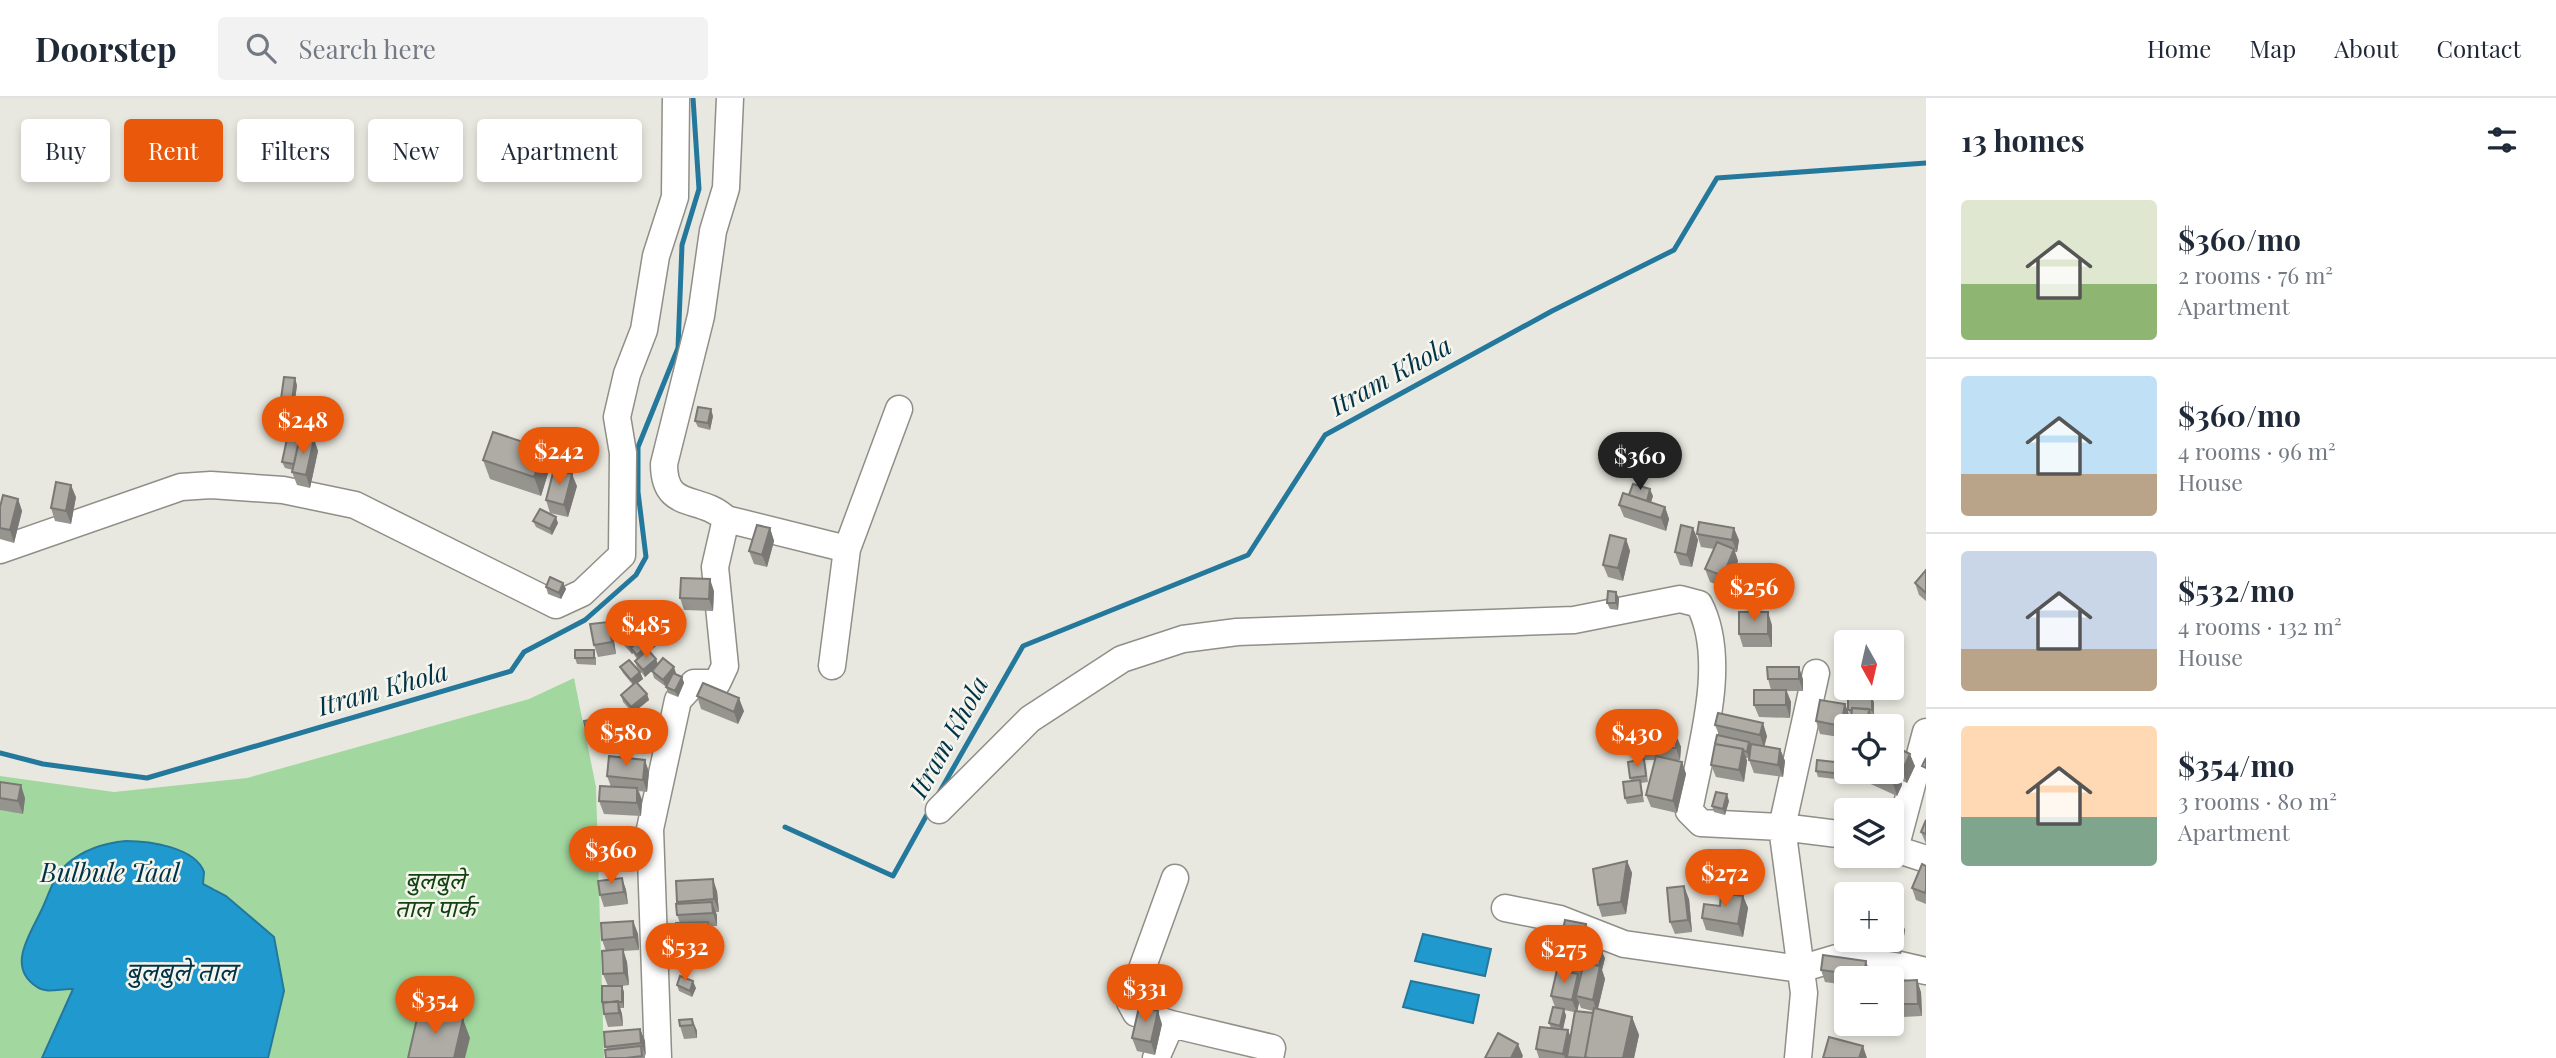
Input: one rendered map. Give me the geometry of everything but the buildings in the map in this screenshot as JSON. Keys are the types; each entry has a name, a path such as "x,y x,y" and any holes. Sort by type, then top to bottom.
{"street":[{"path":"0,550 181,487 211,485 284,490 355,505 556,605 582,593 622,555 623,453 617,417 627,374 644,330 656,256 675,197 676,98"},
{"path":"730,98 726,188 713,231 701,316 664,464 664,483 672,493 719,512 726,519 847,549"},
{"path":"832,666 847,549 899,409"},
{"path":"658,1058 650,829 678,700 694,683 717,684 725,666 714,583 726,519"},
{"path":"939,810 1030,719 1122,659 1183,639 1237,632 1574,620 1680,599 1699,604 1708,620 1714,669 1689,811 1701,823 1782,827 1834,834"},
{"path":"1798,1058 1804,993 1782,827 1816,673"},
{"path":"1904,809 1926,732"},
{"path":"1904,852 1926,859"},
{"path":"1175,878 1130,1002 1136,1013 1272,1048 1270,1058"},
{"path":"1505,908 1560,919 1624,944 1800,970 1837,958 1878,960 1926,971"},
{"path":"1156,1058 1171,1024"}],"green space":[{"name":"बुलबुले ताल पार्क","path":"574,678 596,787 604,1058 268,1058 284,991 274,937 214,888 74,988 42,1058 0,1058 0,776 114,792 247,778 529,699"}],"water":[{"name":"बुलबुले ताल","path":"126,841 158,844 191,857 199,863 204,872 203,884 226,896 274,937 284,991 268,1058 42,1058 73,989 45,990 37,987 23,970 23,950 62,869 87,851"},
{"path":"1423,934 1491,949 1485,976 1415,961"},
{"path":"1411,981 1479,995 1473,1023 1403,1007"}],"waterway":[{"name":"Itram Khola","path":"0,753 43,764 147,778 511,671 524,652 585,620 636,575 646,557 638,492 638,447 678,348 682,245 699,189 693,98"},
{"name":"Itram Khola","path":"939,793 1023,646 1248,555 1325,435 1552,311 1674,250 1717,178 1926,163"},
{"name":"Itram Khola","path":"785,827 893,876 929,811"}],"water label":[{"name":"Bulbule Taal","path":"110,873"}]}
